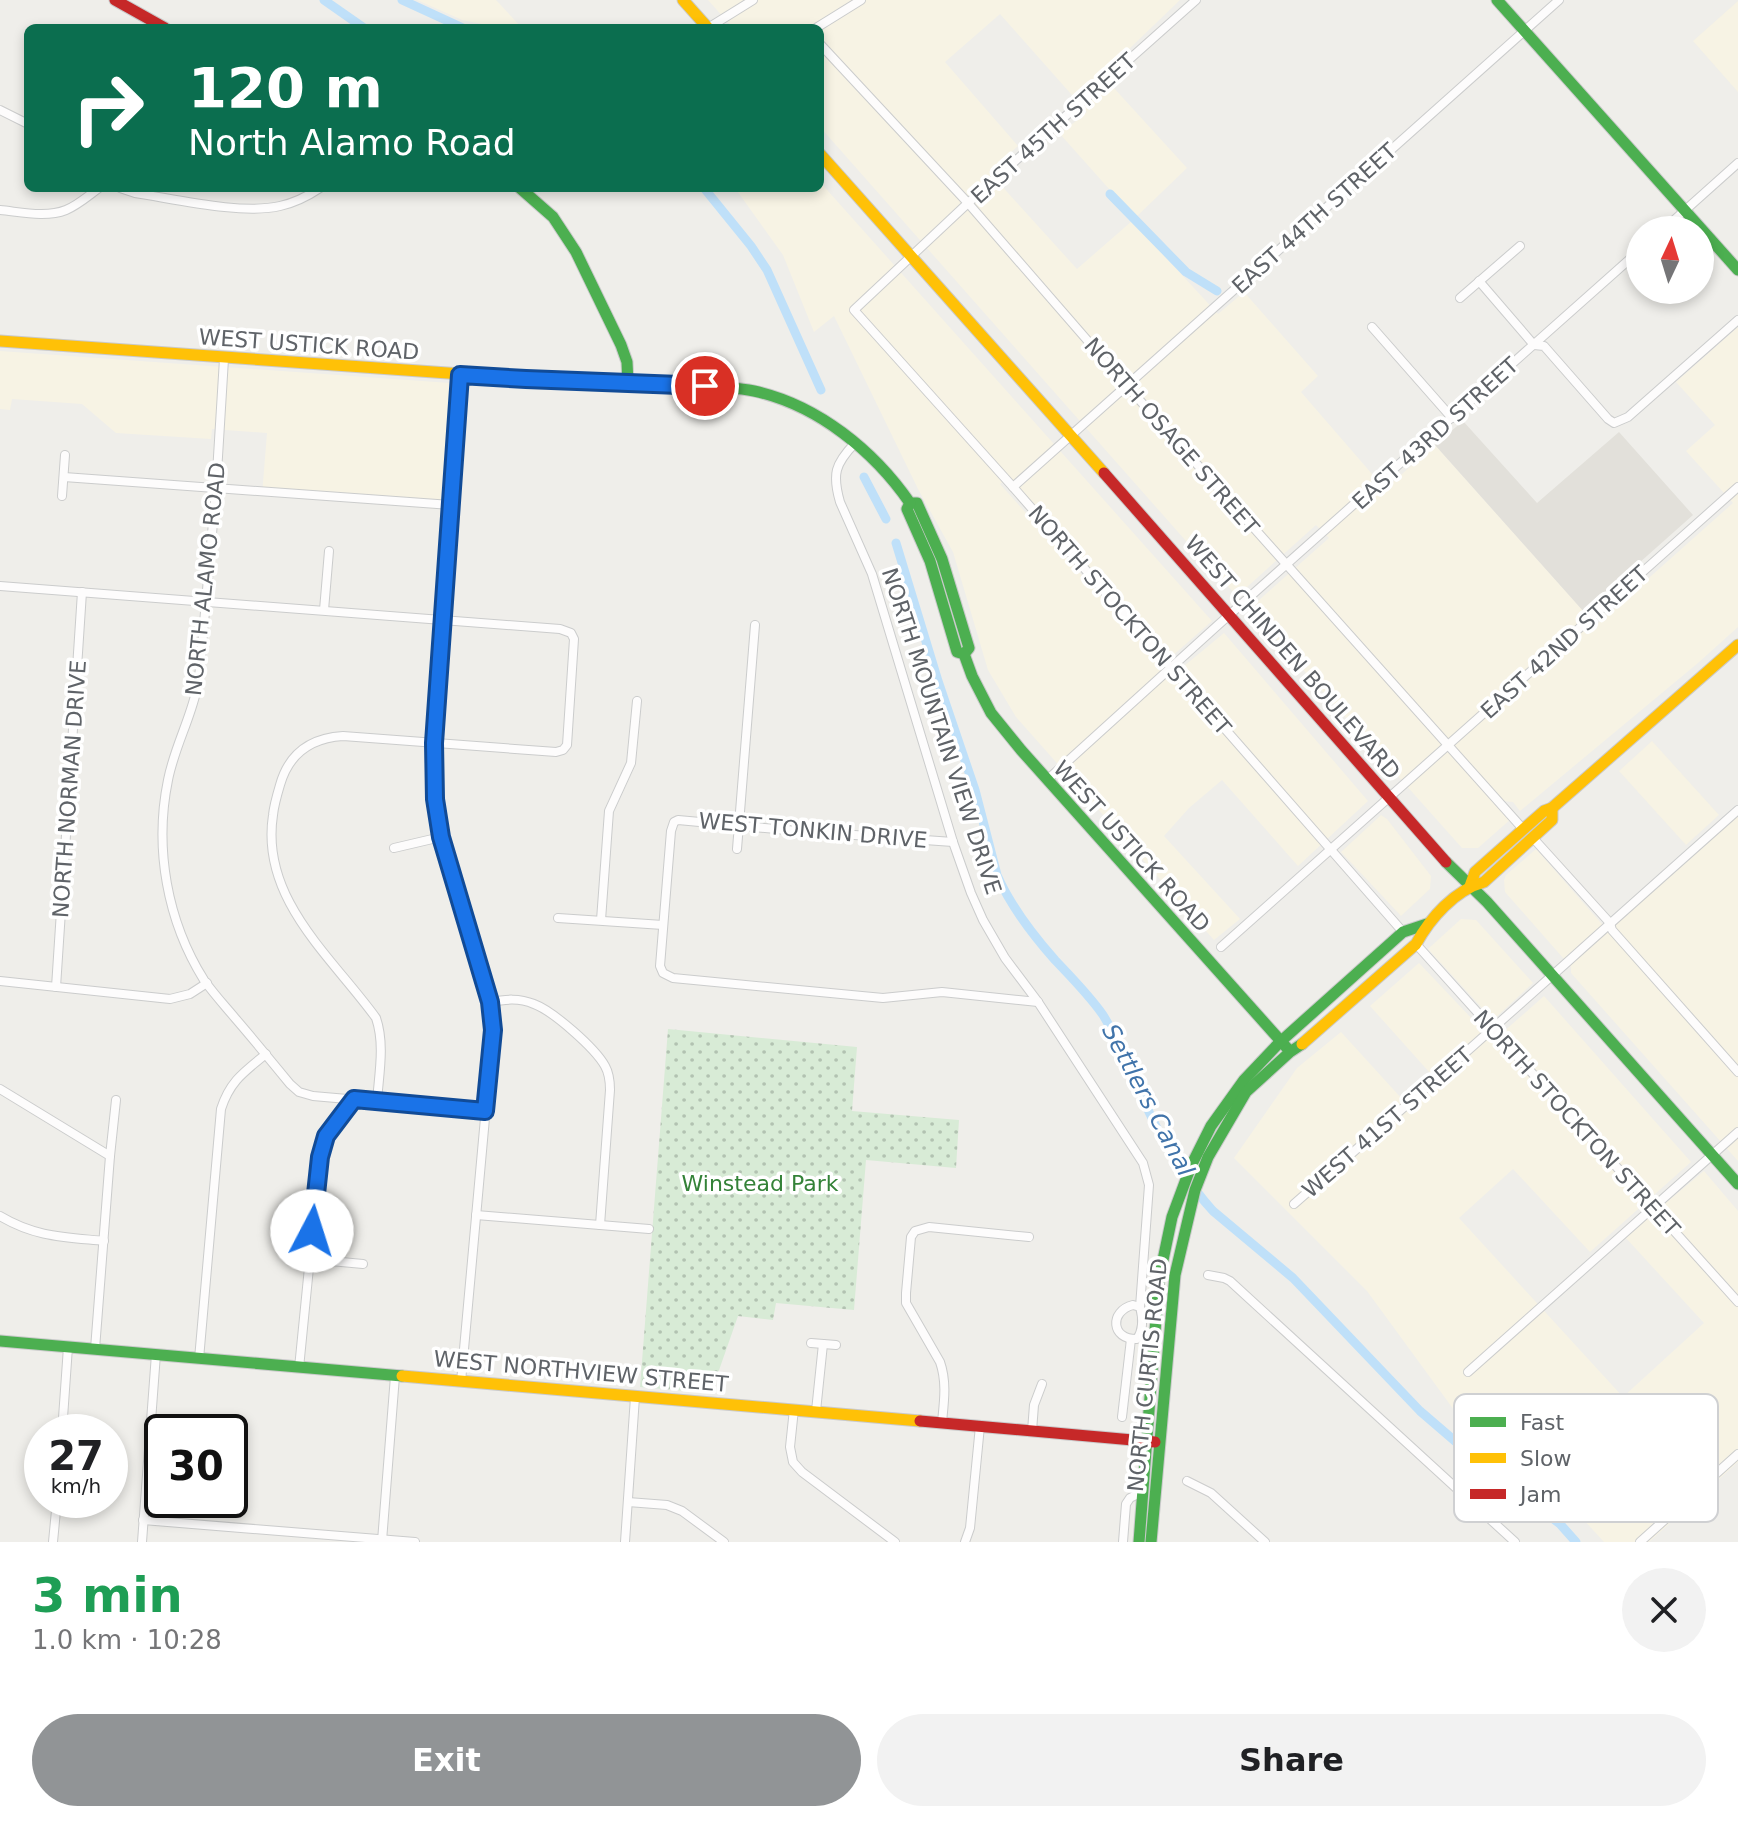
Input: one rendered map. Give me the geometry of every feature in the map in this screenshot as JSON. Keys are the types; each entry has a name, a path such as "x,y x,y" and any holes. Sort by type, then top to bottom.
{"main road":[{"path":"115,0 158,24"},
{"path":"683,0 704,24"},
{"path":"1497,0 1738,270"},
{"name":"WEST CHINDEN BOULEVARD","path":"824,158 1450,866 1487,902 1738,1184"},
{"path":"525,192 553,217 576,252 621,345 627,362 628,383"},
{"name":"WEST USTICK ROAD","path":"0,341 460,375 731,387 780,399 813,413 855,443 896,483 910,503 907,509 931,562 957,652 964,654 991,713 1290,1052"},
{"path":"1470,886 1475,872 1738,645"},
{"path":"1470,886 1484,882 1552,820 1552,808"},
{"name":"NORTH CURTIS ROAD","path":"1139,1542 1159,1279 1175,1209 1202,1155 1246,1092 1416,944 1427,924 1470,886"},
{"name":"NORTH CURTIS ROAD","path":"1151,1542 1175,1275 1211,1126 1244,1080 1280,1042 1403,932 1427,924"},
{"name":"WEST NORTHVIEW STREET","path":"0,1341 1160,1442"}],"street":[{"path":"714,24 753,0"},
{"path":"822,24 861,0"},
{"name":"EAST 45TH STREET","path":"854,310 968,203 1196,0"},
{"name":"EAST 44TH STREET","path":"1013,487 1559,0"},
{"name":"NORTH OSAGE STREET","path":"824,48 968,203 1127,386 1523,829"},
{"path":"0,110 24,122"},
{"path":"1678,216 1738,163"},
{"path":"0,210 44,214 64,211 94,192"},
{"path":"132,192 250,209 280,207 314,192"},
{"path":"1460,298 1520,246"},
{"name":"EAST 43RD STREET","path":"1047,780 1626,263"},
{"path":"1479,281 1534,345 1544,346 1614,423 1628,417 1738,320"},
{"name":"NORTH STOCKTON STREET","path":"854,310 1403,932"},
{"path":"1372,327 1452,418"},
{"name":"NORTH ALAMO ROAD","path":"224,359 200,668 196,692 168,778 162,812 165,872 175,918 193,961 207,983 299,1092 313,1096 485,1111"},
{"path":"460,375 434,743 435,799 441,837 490,1002 493,1030 461,1382"},
{"name":"NORTH MOUNTAIN VIEW DRIVE","path":"855,443 838,465 836,490 872,574 971,893 1005,958 1038,1002 1143,1163 1149,1185"},
{"path":"62,496 65,455"},
{"path":"64,477 451,505"},
{"name":"EAST 42ND STREET","path":"1221,947 1738,487"},
{"path":"324,610 329,551"},
{"path":"0,586 560,629 571,633 574,639 567,745 563,750 327,737 301,750 281,780 272,816 274,860 285,896 303,925 376,1018 381,1045 377,1101"},
{"name":"NORTH NORMAN DRIVE","path":"56,987 82,592"},
{"path":"737,849 755,625"},
{"path":"601,920 609,811 631,763 637,701"},
{"name":"WEST 41ST STREET","path":"1294,1204 1738,810"},
{"name":"WEST TONKIN DRIVE","path":"663,925 671,831 674,822 682,819 953,842"},
{"path":"394,848 441,837"},
{"path":"1533,838 1738,1072"},
{"path":"558,918 663,925 660,966 663,973 673,978 883,998 942,992 1038,1002"},
{"name":"NORTH STOCKTON STREET","path":"1416,944 1738,1302"},
{"path":"0,981 170,999 190,994 207,983"},
{"path":"490,1002 510,999 545,1009 597,1054 607,1069 610,1090 600,1225"},
{"path":"199,1359 221,1109 237,1077 266,1054"},
{"path":"0,1089 110,1156"},
{"path":"299,1368 320,1157 326,1136 354,1099"},
{"path":"95,1349 116,1100"},
{"path":"1468,1372 1738,1132"},
{"name":"NORTH CURTIS ROAD","path":"1140,1307 1125,1307 1118,1315 1117,1331 1121,1335 1137,1339 1141,1331 1149,1185"},
{"path":"476,1215 649,1229"},
{"path":"0,1216 29,1231 104,1241"},
{"path":"942,1422 944,1372 906,1303 911,1237 915,1231 929,1227 1029,1237"},
{"path":"309,1259 363,1264"},
{"path":"1208,1275 1230,1281 1454,1486"},
{"name":"NORTH CURTIS ROAD","path":"1122,1417 1131,1339"},
{"path":"811,1343 836,1345"},
{"path":"816,1411 823,1344"},
{"path":"63,1414 68,1347"},
{"path":"142,1542 156,1354"},
{"path":"382,1541 395,1376"},
{"path":"1032,1431 1035,1398 1042,1384"},
{"path":"625,1542 635,1397"},
{"path":"794,1409 790,1447 793,1462 895,1542"},
{"path":"965,1542 970,1528 980,1426"},
{"path":"1718,1472 1738,1454"},
{"path":"1187,1481 1211,1493 1265,1542"},
{"name":"NORTH CURTIS ROAD","path":"1123,1542 1126,1504 1142,1492"},
{"path":"628,1502 667,1505 682,1511 724,1542"},
{"path":"53,1542 55,1518"},
{"path":"143,1520 415,1542"},
{"path":"1493,1522 1515,1542"},
{"path":"1640,1542 1662,1522"}],"shaded area":[{"path":"417,0 496,0 518,24 482,24 462,20"},
{"path":"708,0 1180,0 1102,75 1187,168 1135,218 1060,134 1087,112 1000,14 945,62 1018,146 989,172 1077,269 1132,221 1218,314 1244,292 1318,376 1301,392 1385,489 1435,445 1596,625 1733,503 1686,451 1715,425 1676,382 1738,327 1738,627 1520,811 1513,802 1502,801 1511,819 1478,848 1462,848 1249,609 1329,538 1316,525 1237,596 824,132 824,24 729,24"},
{"path":"1738,1 1738,92 1693,41"},
{"path":"824,186 1212,621 1170,658 1007,478 1000,484 1172,676 1224,633 1368,801 1298,866 1222,780 1189,808 1164,836 1240,919 1214,940 1016,717 988,670 953,552 918,489 834,316 814,332 783,255 738,192 824,192"},
{"path":"0,351 450,383 440,509 262,495 267,433 212,429 211,439 116,433 82,404 12,399 10,410 0,409"},
{"path":"1463,421 1537,503 1619,432 1693,515 1584,612 1435,445"},
{"path":"1652,741 1719,815 1686,845 1619,771"},
{"path":"1381,815 1431,876 1430,889 1401,916 1341,852"},
{"path":"1738,816 1738,1161 1571,973 1571,967 1505,892 1504,880 1536,849 1608,931"},
{"path":"1461,919 1476,920 1533,983 1493,1020 1428,949"},
{"path":"1419,963 1493,1041 1544,996 1691,1162 1590,1252 1513,1169 1459,1218 1620,1394 1454,1394 1454,1410 1367,1291 1234,1158 1297,1068 1341,1032 1412,1107 1439,1083 1370,1006"},
{"path":"1704,1171 1738,1211 1738,1462 1718,1480 1718,1394 1626,1394 1704,1323 1625,1237"},
{"path":"1586,1522 1671,1522 1649,1542 1604,1542"}],"green space":[{"name":"Winstead Park","path":"668,1029 857,1047 852,1111 959,1120 956,1168 866,1160 854,1310 776,1303 773,1320 738,1316 711,1393 640,1387"}],"waterway":[{"name":"Settlers Canal","path":"324,0 358,24"},
{"path":"402,0 454,24"},
{"name":"Settlers Canal","path":"707,192 767,270 821,390"},
{"path":"1110,194 1186,272 1217,291"},
{"name":"Settlers Canal","path":"864,477 886,519"},
{"name":"Settlers Canal","path":"896,543 975,790 997,875 1009,898 1030,930 1103,1015 1170,1152 1204,1201 1293,1278 1420,1411 1454,1440"},
{"name":"Settlers Canal","path":"1557,1522 1576,1542"}],"traffic: fast":[{"path":"1497,0 1738,270"},
{"path":"525,192 553,217 576,252 621,345 627,362 628,383"},
{"path":"504,377 743,389 778,398 822,419 862,448 910,503 917,503 942,559 969,648 964,654"},
{"path":"910,503 907,509 930,561 957,652 964,654 991,713 1287,1048"},
{"path":"1446,862 1487,902 1738,1184"},
{"path":"1139,1542 1159,1279 1172,1217 1191,1166 1211,1126 1244,1080 1280,1042 1403,932 1427,924"},
{"path":"1151,1542 1175,1275 1195,1190 1208,1157 1246,1092 1302,1044"},
{"path":"0,1341 402,1376"}],"traffic: slow":[{"path":"683,0 704,24"},
{"path":"824,158 1104,473"},
{"path":"0,341 504,377"},
{"path":"1470,886 1475,872 1738,645"},
{"path":"1302,1044 1416,944 1444,906 1463,891 1484,882 1552,820 1552,808"},
{"path":"402,1376 920,1421"}],"traffic: jam":[{"path":"115,0 158,24"},
{"path":"1104,473 1446,862"},
{"path":"920,1421 1155,1442"}],"route":[{"path":"312,1231 317,1174 326,1136 354,1099 485,1111 493,1030 490,1002 449,870 435,799 434,743 460,375 705,386"}]}
